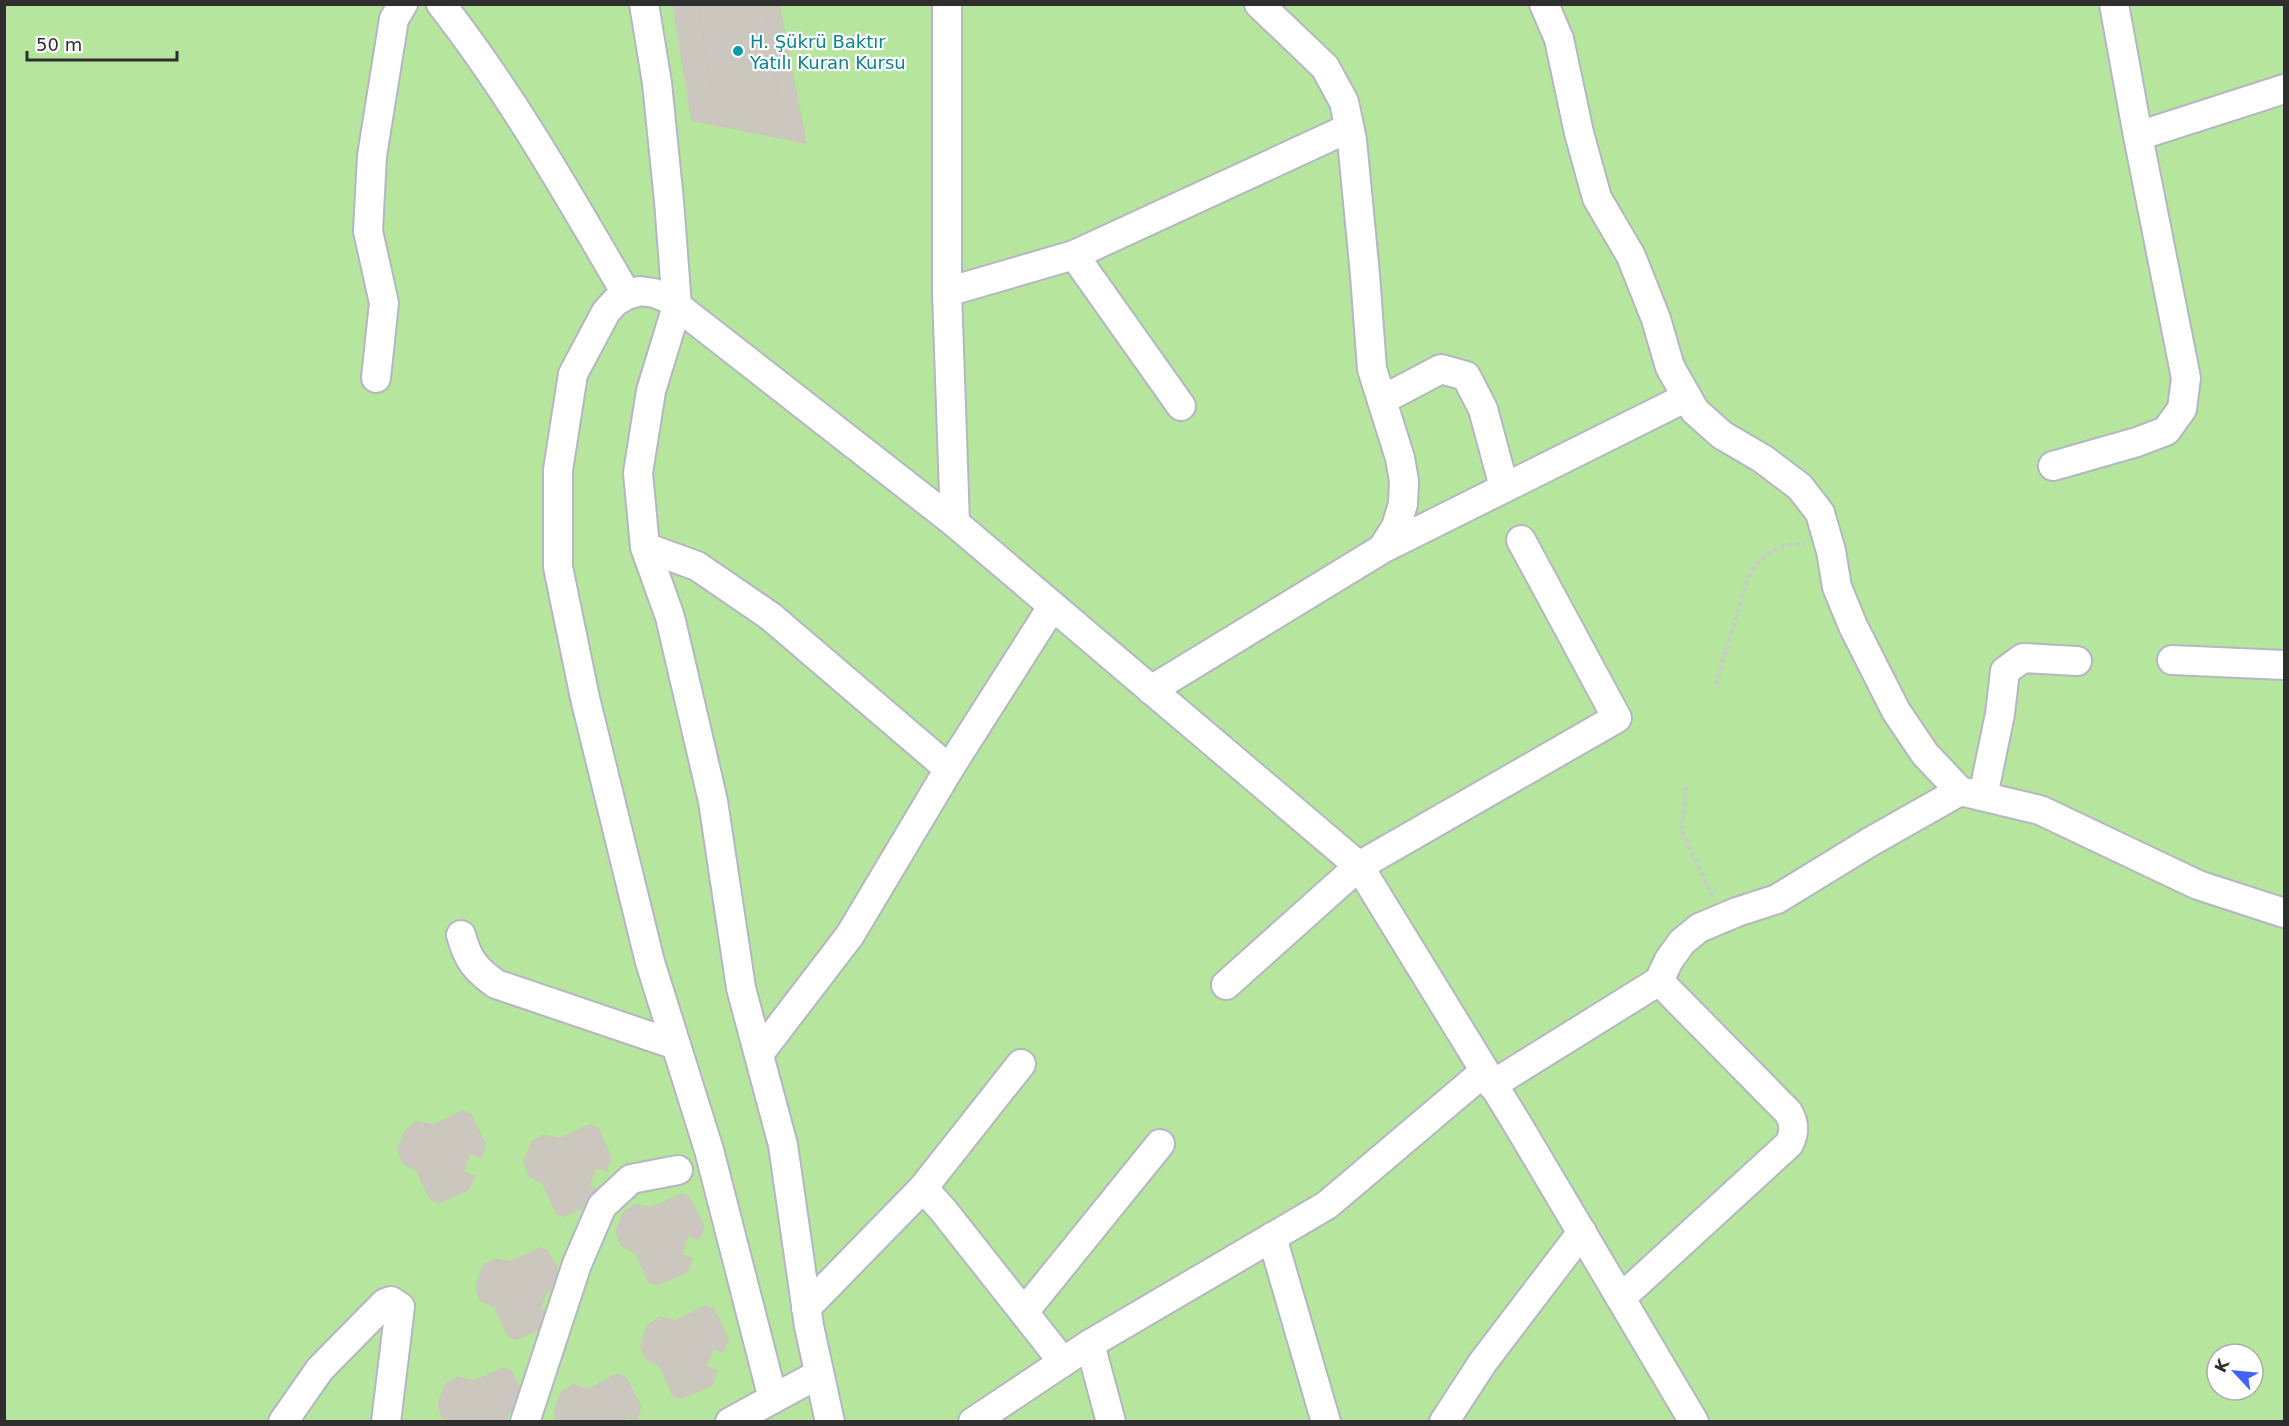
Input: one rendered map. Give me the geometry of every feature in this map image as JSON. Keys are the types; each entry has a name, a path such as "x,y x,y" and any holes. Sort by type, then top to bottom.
{"street":[{"path":"376,378 384,303 368,231 372,156 394,19 403,4"},
{"path":"441,4 460,28 545,156 627,295"},
{"path":"644,4 657,83 677,306 651,391 638,473 645,547 670,617 713,801 741,988 783,1145 806,1308 830,1422"},
{"path":"947,4 947,292 955,523"},
{"path":"1259,4 1325,67 1344,102 1349,128 1365,274 1372,369 1400,458 1404,481 1403,504 1396,527 1382,549"},
{"path":"1544,4 1559,39 1579,133 1597,198 1631,256 1656,319 1670,367 1695,411 1722,435 1763,459 1800,487 1821,513 1832,551 1837,587 1853,627 1896,711 1924,754 1972,793 2040,810 2198,885 2284,913"},
{"path":"2053,466 2137,442 2166,431 2182,409 2186,378 2114,4"},
{"path":"2138,136 2284,89"},
{"path":"947,292 1074,255 1349,128"},
{"path":"1074,255 1181,406"},
{"path":"773,1398 709,1150 644,939 585,698 558,567 558,470 573,374 606,312 615,302 640,291 654,293 677,306 955,523 1359,866 1582,1232 1694,1422"},
{"path":"1382,400 1441,369 1466,376 1483,409 1504,486"},
{"path":"1151,690 1382,549 1504,486 1687,397"},
{"path":"1226,985 1359,866 1617,718 1521,540"},
{"path":"645,547 697,566 770,616 950,769"},
{"path":"759,1054 850,935 950,769 1052,607"},
{"path":"973,1422 1090,1344 1327,1205 1488,1079 1659,981 1669,960 1682,942 1699,928 1777,900 1870,842 1972,793 2000,714 2005,671 2023,658 2077,661"},
{"path":"2172,660 2284,665"},
{"path":"461,935 466,955 479,972 496,984 676,1045"},
{"path":"1621,1298 1790,1144 1793,1136 1792,1119 1788,1112 1659,981"},
{"path":"806,1308 923,1188 1022,1064"},
{"path":"1024,1312 1160,1144"},
{"path":"525,1422 577,1264 602,1206 630,1179 678,1170"},
{"path":"923,1188 1063,1362"},
{"path":"1444,1422 1483,1362 1582,1232"},
{"path":"1272,1237 1326,1422"},
{"path":"284,1422 320,1369 385,1303 391,1301 400,1307 386,1422"},
{"path":"1090,1344 1111,1422"},
{"path":"730,1422 819,1374"}],"path":[{"path":"1716,685 1748,578 1755,565 1777,548 1795,544 1814,545 1832,551"},
{"path":"1686,787 1683,832 1724,918"}],"green space":[{"path":"5,5 2284,5 2284,1421 5,1422"}],"building":[{"path":"673,4 734,4 699,10 714,103 778,92 764,4 779,4 806,143 692,120"},
{"name":"H. Şükrü Baktır Yatılı Kuran Kursu","path":"734,4 764,4 778,92 714,103 699,10"},
{"path":"462,1111 471,1114 485,1144 481,1157 470,1153 463,1172 474,1176 469,1189 439,1203 431,1200 417,1171 403,1163 398,1150 406,1130 417,1122 434,1125"},
{"path":"589,1125 598,1128 611,1158 606,1171 596,1167 589,1186 599,1190 594,1203 564,1216 556,1213 543,1183 529,1176 524,1162 532,1142 544,1135 560,1139"},
{"path":"681,1194 689,1197 704,1226 699,1239 688,1235 681,1255 692,1258 687,1272 657,1285 649,1282 636,1253 621,1245 616,1232 624,1212 636,1204 652,1208"},
{"path":"540,1248 548,1251 563,1280 558,1293 547,1290 540,1309 551,1313 546,1326 517,1339 508,1336 495,1307 480,1300 476,1286 483,1266 495,1259 511,1262"},
{"path":"705,1306 714,1309 728,1339 723,1352 713,1348 706,1367 717,1371 712,1385 682,1398 673,1395 660,1366 645,1358 641,1345 648,1325 660,1317 676,1321"},
{"path":"504,1368 512,1372 525,1402 520,1415 509,1411 505,1422 451,1422 442,1417 438,1404 446,1384 458,1377 474,1381"},
{"path":"618,1374 626,1378 641,1407 636,1420 625,1417 624,1422 557,1422 554,1413 561,1393 573,1385 589,1389"}],"place":[{"name":"H. Şükrü Baktır Yatılı Kuran Kursu","path":"738,51"}]}
